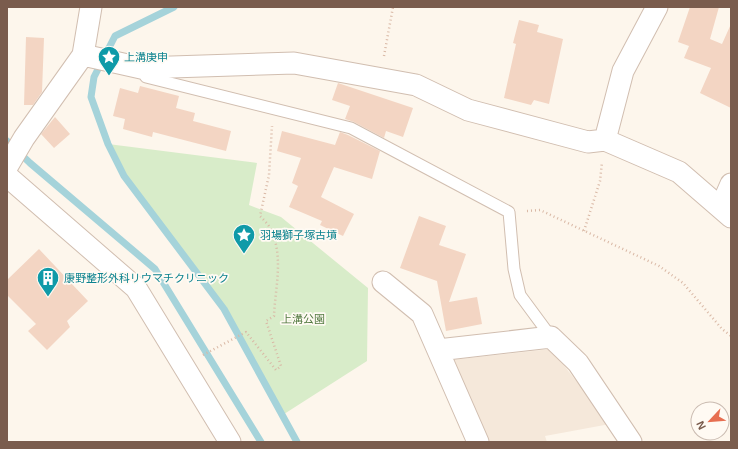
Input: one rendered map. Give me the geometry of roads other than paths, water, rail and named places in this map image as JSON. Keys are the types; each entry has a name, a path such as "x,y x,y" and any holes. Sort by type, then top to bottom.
{"street":[{"path":"91,7 87,56 24,138 8,169 136,288 230,442"},
{"path":"605,140 623,71 657,7"},
{"path":"87,56 141,68 294,63 416,85 468,110 588,142 605,140 679,172 726,212"},
{"path":"726,212 731,184"},
{"path":"384,282 422,314 478,442"},
{"path":"438,350 552,337 578,363 631,442"}],"lane":[{"path":"141,68 146,77 351,128 509,212 514,269 520,296 552,337"}],"waterway":[{"path":"174,7 115,36 94,77 91,97 108,144 124,176 224,309 297,442"},
{"path":"7,141 30,163 155,269 261,442"}],"place":[{"name":"上溝庚申","path":"109,76"},
{"name":"羽場獅子塚古墳","path":"244,254"},
{"name":"康野整形外科リウマチクリニック","path":"48,298"}],"park label":[{"name":"上溝公園","path":"303,319"}]}
